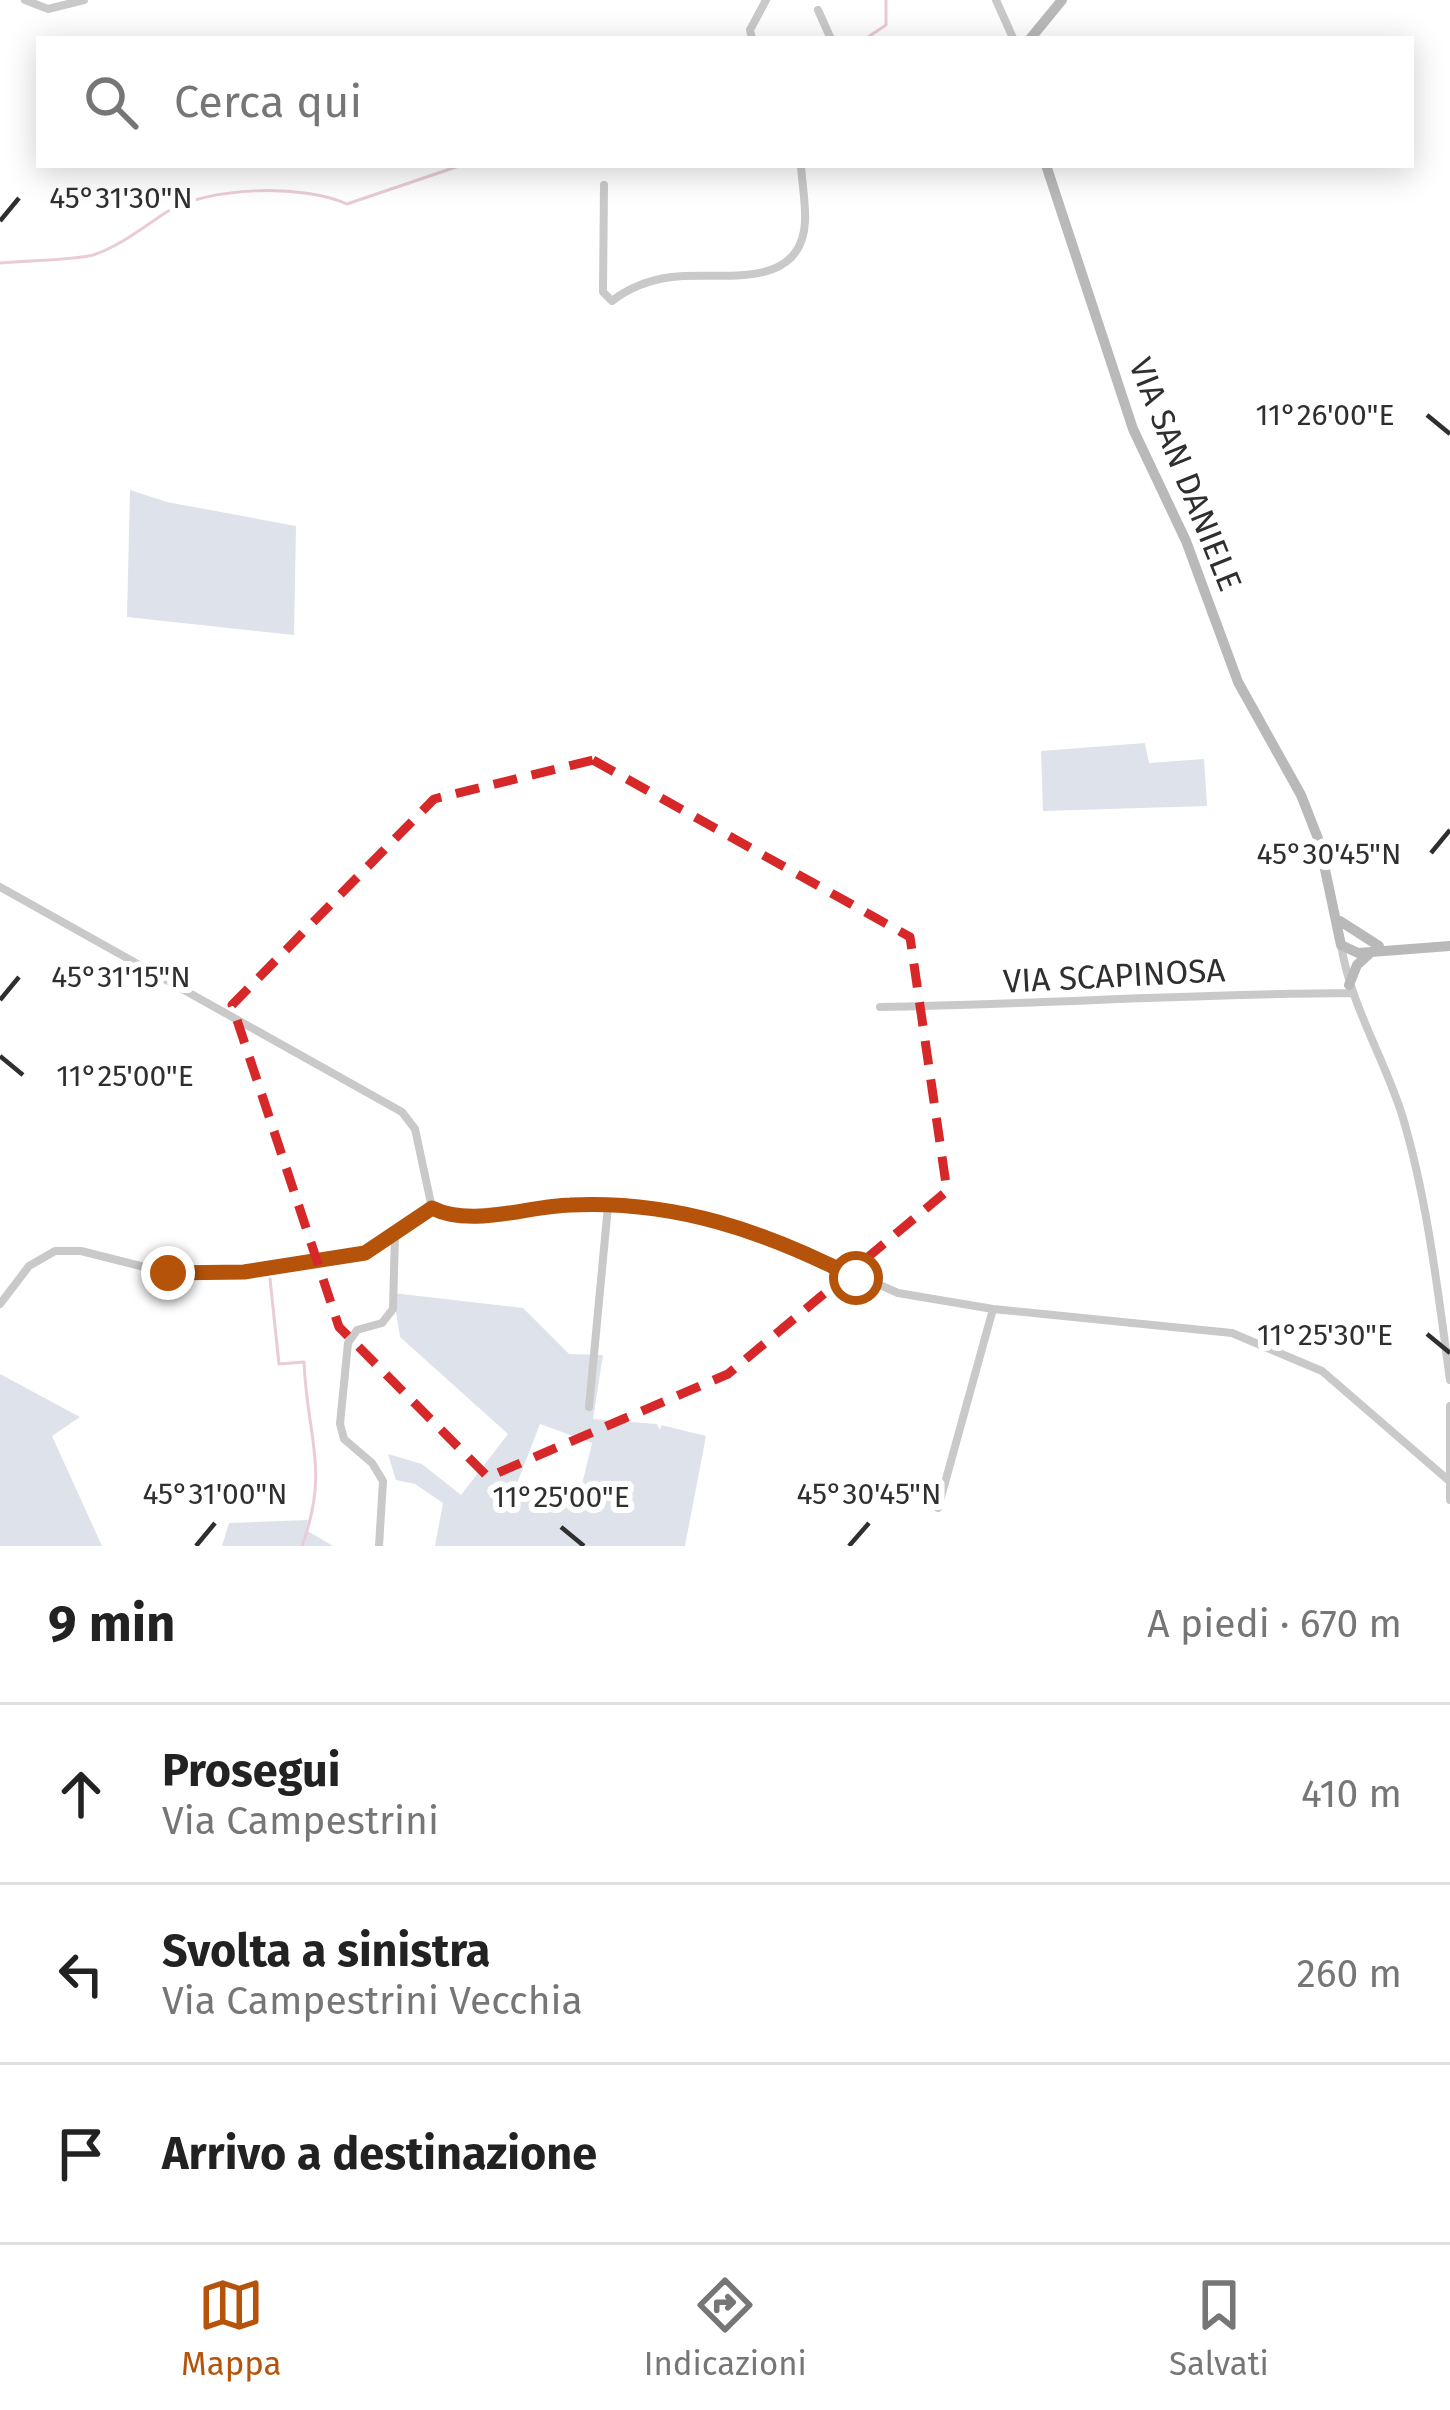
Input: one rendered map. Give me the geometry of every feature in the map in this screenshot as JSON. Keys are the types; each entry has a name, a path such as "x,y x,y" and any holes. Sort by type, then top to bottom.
{"street":[{"path":"26,0 48,9 83,0"},
{"path":"751,36 766,0"},
{"path":"996,0 1011,36"},
{"path":"1031,36 1062,0"},
{"path":"818,10 830,36"},
{"path":"604,185 603,292 612,301 645,282 674,276 758,276 779,266 794,250 805,226 801,168"},
{"name":"VIA SAN DANIELE","path":"1047,168 1132,429 1186,541 1238,682 1301,795 1326,862 1341,946"},
{"path":"0,887 402,1112 415,1130 432,1208"},
{"path":"1338,920 1383,947"},
{"path":"1341,946 1360,937"},
{"path":"1341,946 1358,953 1383,947 1450,946"},
{"path":"1341,946 1350,989 1404,1121 1430,1239 1450,1380"},
{"path":"1350,989 1357,964 1383,947"},
{"name":"VIA SCAPINOSA","path":"880,1007 1350,989"},
{"path":"589,1407 608,1206"},
{"path":"0,1304 29,1266 61,1250 168,1273 244,1272 365,1253 432,1208 466,1215 608,1206 720,1220 805,1251 870,1284 993,1309 1207,1328 1262,1343 1322,1371 1447,1479"},
{"path":"379,1546 383,1481 372,1463 344,1439 340,1424 348,1343 357,1330 386,1321 393,1309 395,1234"},
{"path":"938,1508 993,1309"},
{"path":"1450,1406 1450,1500"}],"highlighted area":[{"path":"593,760 910,937 947,1191 728,1374 488,1477 339,1327 232,1005 434,799"}],"shaded area":[{"path":"130,490 167,502 296,526 294,635 127,617"},
{"path":"1145,743 1149,763 1204,759 1207,806 1043,811 1041,751"},
{"path":"393,1293 523,1308 569,1354 603,1355 593,1419 657,1424 660,1430 661,1425 706,1436 685,1546 435,1546 443,1503 415,1484 396,1480 388,1454 422,1464 461,1495 508,1434 400,1337","holes":["540,1424 592,1443 576,1509 516,1486"]},
{"path":"0,1374 80,1417 52,1436 102,1546 0,1546"},
{"path":"308,1520 306,1530 333,1546 222,1546 229,1523"}],"waterway":[{"path":"870,36 886,25 886,0"},
{"path":"0,263 93,255 165,213 205,197 282,191 347,204 453,168"},
{"path":"270,1279 279,1364 304,1362 316,1474 302,1546"}],"route":[{"path":"168,1273 244,1272 365,1253 432,1208 466,1215 570,1204 646,1208 720,1220 805,1251 856,1278"}]}
